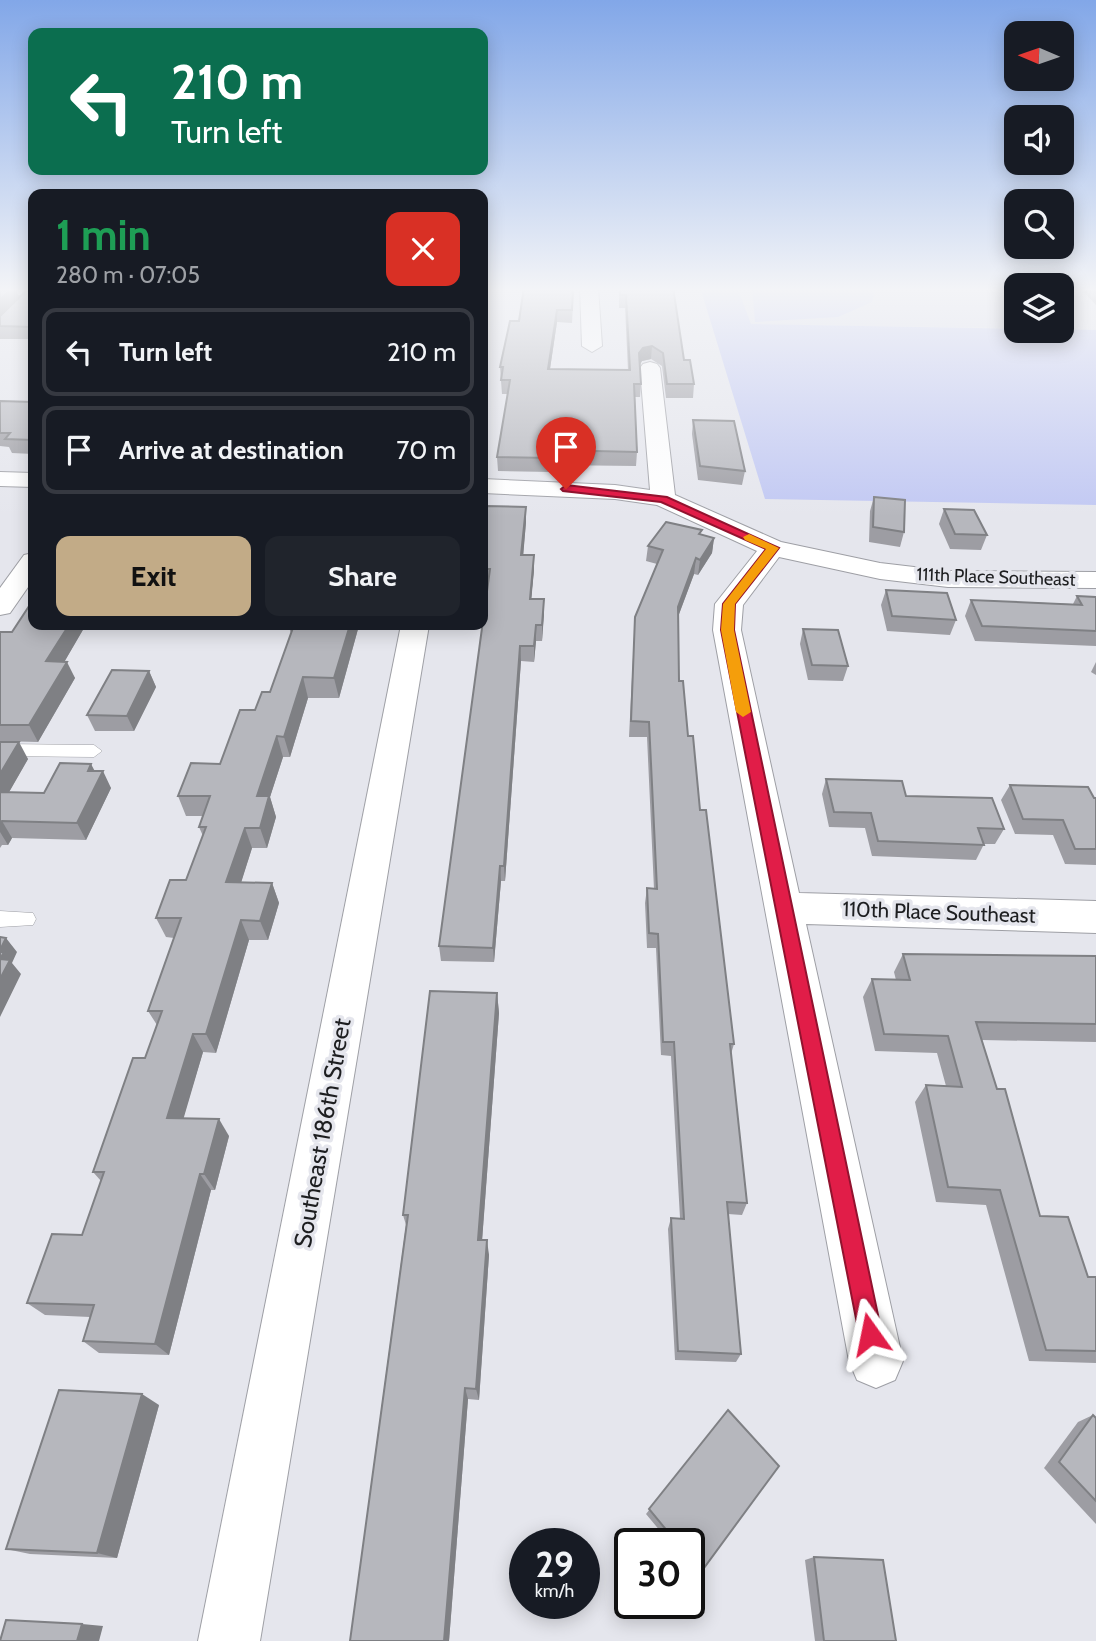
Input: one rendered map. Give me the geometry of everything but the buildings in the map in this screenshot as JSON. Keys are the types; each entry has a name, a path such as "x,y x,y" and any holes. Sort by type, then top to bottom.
{"street":[{"path":"650,368 663,499"},
{"path":"0,479 28,480"},
{"name":"111th Place Southeast","path":"488,486 591,490 663,499 773,548 880,571 948,579 1096,580"},
{"path":"773,548 729,604 727,630 876,1361"},
{"path":"0,607 28,568"},
{"name":"Southeast 186th Street","path":"229,1641 414,630"},
{"name":"110th Place Southeast","path":"782,908 1096,917"}],"lane":[{"path":"0,750 94,751"},
{"path":"0,919 26,919"}],"shaded area":[{"path":"723,364 1096,364 1096,505 765,499"}],"slow traffic":[{"path":"743,712 727,630 729,604 773,548 749,537"}],"route":[{"path":"566,489 663,499 773,548 729,604 727,630 870,1334"}]}
